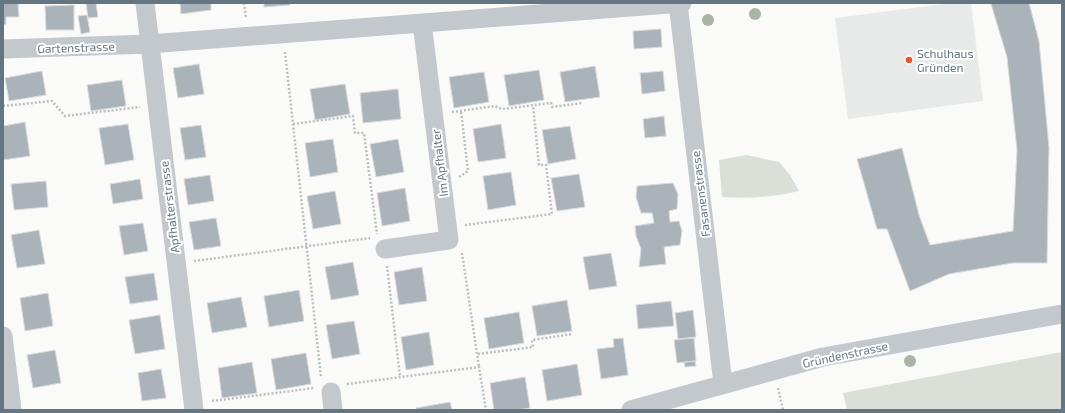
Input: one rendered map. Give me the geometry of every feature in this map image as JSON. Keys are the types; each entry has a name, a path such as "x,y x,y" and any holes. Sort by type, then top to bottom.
{"street":[{"name":"Apfhalterstrasse","path":"145,3 193,406"},
{"name":"Fasanenstrasse","path":"678,3 723,384"},
{"name":"Gartenstrasse","path":"3,49 150,44 636,5 682,3"},
{"name":"Im Apfhalter","path":"422,23 448,234"},
{"path":"381,243 448,234"},
{"name":"Gründenstrasse","path":"631,410 824,357 1062,314"},
{"path":"3,336 12,410"}],"path":[{"path":"282,34 294,124 307,246 329,391"},
{"path":"3,106 52,101 65,116 157,105"},
{"path":"433,115 495,106 502,109 551,103 552,107 582,103"},
{"path":"448,234 552,214 546,165 539,165 533,105"},
{"path":"442,187 468,171 461,111"},
{"path":"294,124 352,116 355,133 364,133 400,377"},
{"path":"448,234 461,246 486,410"},
{"path":"176,263 307,246 381,243"},
{"path":"478,354 533,347 532,340 572,334"},
{"path":"193,406 329,391 400,377 480,367"}],"shaded area":[{"name":"Schulhaus Gründen","path":"952,3 971,3 983,101 848,119 835,18"},
{"path":"746,155 779,162 790,175 799,191 760,197 722,197 719,160"},
{"path":"1062,352 1062,410 847,410 843,393"}],"building":[{"path":"3,3 18,3 19,17 6,17 6,24 3,25"},
{"path":"86,3 96,3 98,17 88,18"},
{"path":"180,3 211,3 211,10 181,14"},
{"path":"264,3 290,3 290,5 264,7"},
{"path":"1029,3 1039,41 1049,147 1047,263 1013,263 949,274 910,291 887,229 877,229 857,159 902,148 919,215 930,245 1013,231 1017,150 1007,57 991,4"},
{"path":"74,5 74,30 46,30 45,6"},
{"path":"87,15 90,32 81,34 78,16"},
{"path":"661,29 662,47 634,49 633,31"},
{"path":"199,64 204,94 178,98 173,68"},
{"path":"595,66 600,97 565,102 560,72"},
{"path":"539,70 544,100 509,106 504,75"},
{"path":"42,71 46,95 9,101 5,78"},
{"path":"663,71 665,91 642,94 640,73"},
{"path":"484,72 489,102 454,108 449,77"},
{"path":"122,80 126,106 91,111 87,85"},
{"path":"345,84 350,114 315,120 310,89"},
{"path":"398,89 401,119 363,123 360,93"},
{"path":"664,116 666,136 645,138 643,119"},
{"path":"25,122 30,156 3,160 3,126"},
{"path":"128,124 134,160 105,165 99,128"},
{"path":"501,124 506,158 478,162 473,129"},
{"path":"201,125 206,157 185,160 180,128"},
{"path":"570,126 576,159 548,164 542,130"},
{"path":"333,139 338,172 310,177 305,143"},
{"path":"398,139 404,172 376,177 370,144"},
{"path":"511,172 516,205 488,210 483,176"},
{"path":"579,174 585,207 557,211 551,178"},
{"path":"210,175 214,201 188,205 184,179"},
{"path":"140,179 143,199 113,204 110,184"},
{"path":"46,181 48,207 14,210 11,184"},
{"path":"673,183 678,194 677,209 669,211 670,222 679,221 682,231 680,245 664,247 666,264 639,267 641,249 636,236 635,226 654,223 652,213 641,213 636,197 637,186"},
{"path":"405,188 410,221 382,226 377,193"},
{"path":"335,191 341,224 313,229 307,196"},
{"path":"216,218 221,246 194,250 189,222"},
{"path":"143,223 148,251 124,255 119,226"},
{"path":"39,230 45,264 17,268 11,235"},
{"path":"611,253 617,286 589,290 583,257"},
{"path":"353,262 359,295 331,300 325,267"},
{"path":"422,267 427,301 399,305 394,272"},
{"path":"154,273 158,300 130,304 125,277"},
{"path":"299,290 304,321 269,327 264,296"},
{"path":"48,293 53,326 25,331 20,298"},
{"path":"241,297 247,327 212,333 207,303"},
{"path":"567,300 572,331 537,336 532,306"},
{"path":"671,301 674,326 638,329 636,305"},
{"path":"693,310 696,337 678,339 675,313"},
{"path":"519,312 524,343 489,349 484,318"},
{"path":"160,315 165,349 135,354 129,320"},
{"path":"354,321 360,354 332,359 326,325"},
{"path":"429,332 434,365 406,370 401,337"},
{"path":"623,338 628,375 601,379 597,349 614,347 613,339"},
{"path":"694,338 696,361 677,363 674,340"},
{"path":"55,350 61,383 33,388 27,355"},
{"path":"306,353 311,384 276,390 271,359"},
{"path":"695,361 696,366 685,367 684,362"},
{"path":"252,362 257,393 222,398 218,368"},
{"path":"577,364 582,395 547,401 542,370"},
{"path":"161,369 166,398 142,401 138,373"},
{"path":"525,377 530,408 517,410 494,410 490,383"},
{"path":"450,402 452,410 416,410 416,408"}],"place":[{"name":"Schulhaus Gründen","path":"909,60"}]}
